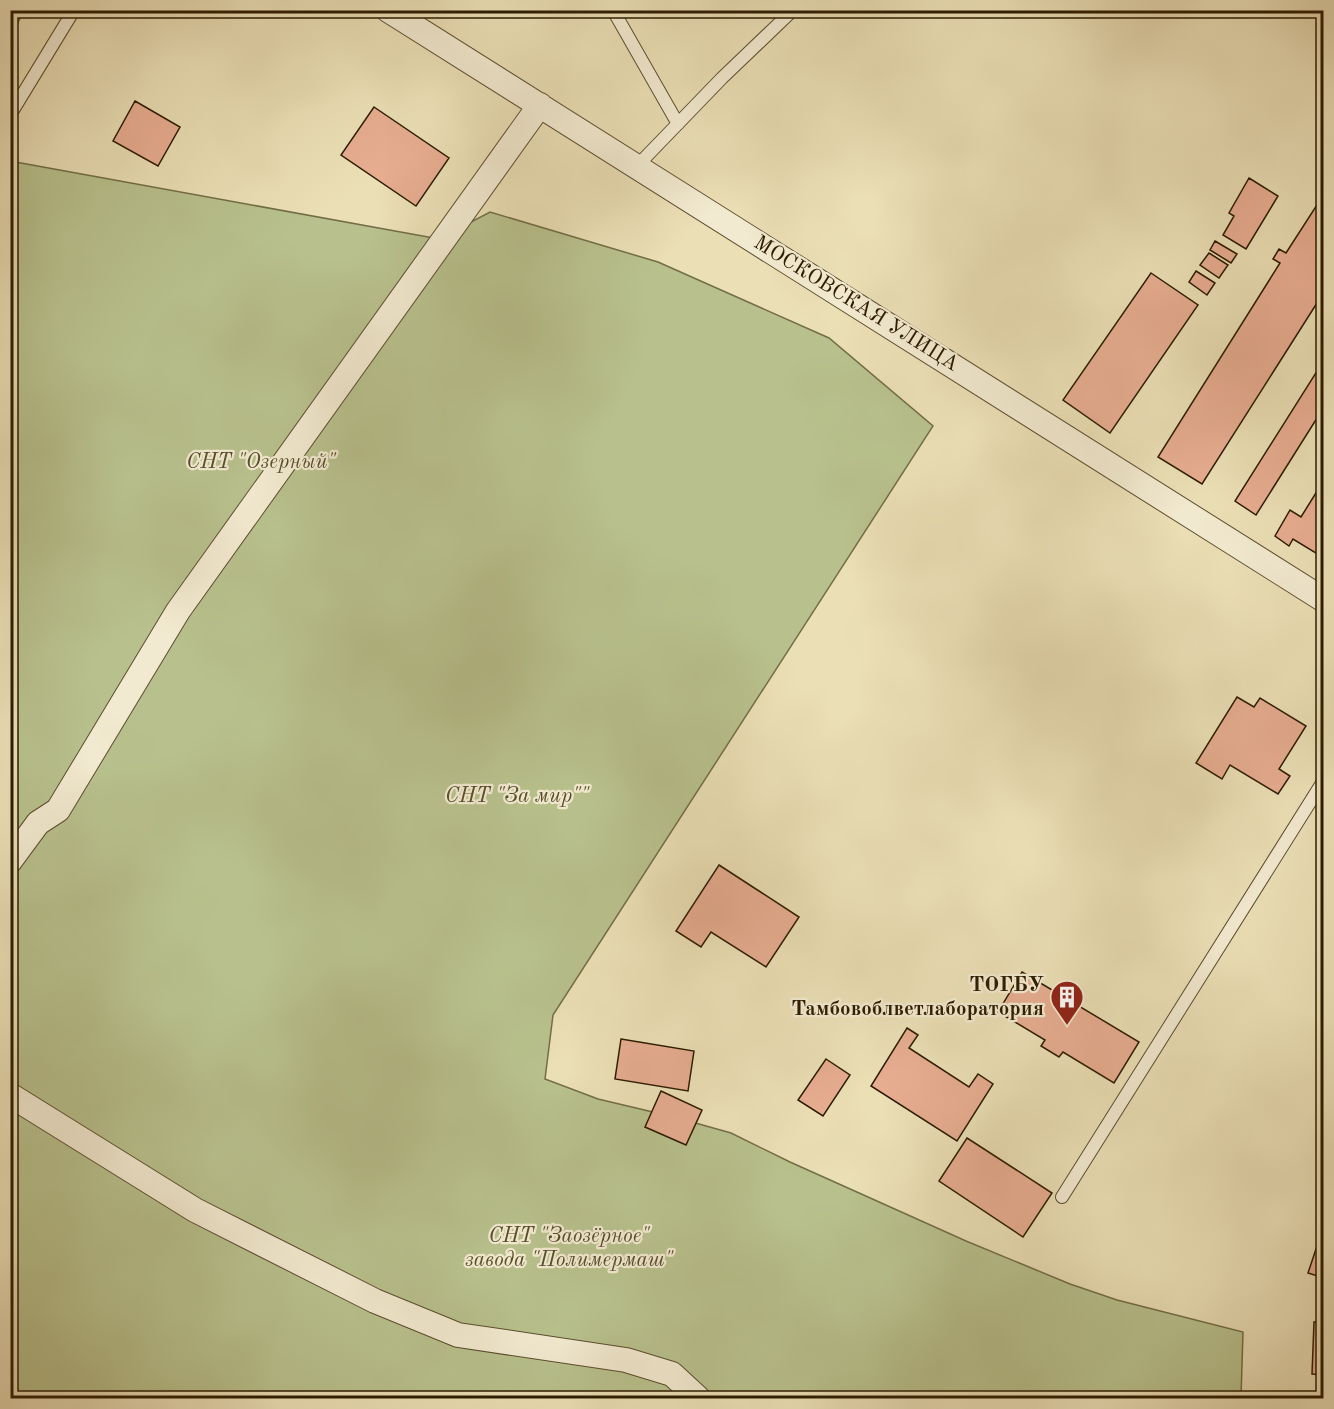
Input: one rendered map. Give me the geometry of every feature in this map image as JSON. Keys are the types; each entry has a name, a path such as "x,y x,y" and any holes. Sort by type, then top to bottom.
{"street":[{"name":"МОСКОВСКАЯ УЛИЦА","path":"388,10 1323,600"},
{"path":"10,861 38,823 58,810 178,611 540,105"},
{"path":"10,1095 195,1210 375,1301 458,1335 626,1360 672,1374 698,1398"}],"lane":[{"path":"10,115 74,10"},
{"path":"613,10 678,124"},
{"path":"637,166 722,78 793,10"},
{"path":"1062,1197 1323,780"}],"green space":[{"path":"10,11 24,11 11,36"},
{"path":"10,161 439,239 490,212 658,262 829,338 933,426 553,1015 545,1079 598,1099 731,1133 966,1241 1070,1284 1117,1300 1243,1332 1241,1398 11,1398"}],"building":[{"path":"135,101 180,127 158,166 113,141"},
{"path":"374,107 449,158 416,206 341,155"},
{"path":"1249,178 1278,196 1246,249 1223,235 1234,216 1229,213"},
{"path":"1324,194 1324,292 1202,484 1158,457 1280,263 1273,259 1279,249 1286,253"},
{"path":"1215,241 1237,254 1231,263 1210,250"},
{"path":"1209,253 1228,265 1219,278 1200,265"},
{"path":"1196,271 1215,283 1207,295 1189,282"},
{"path":"1151,273 1198,305 1110,433 1063,400"},
{"path":"1324,360 1324,407 1256,515 1235,501"},
{"path":"1324,480 1324,558 1293,539 1289,546 1275,536 1290,510 1301,517"},
{"path":"1237,697 1254,707 1260,698 1306,726 1279,769 1290,776 1278,794 1230,765 1222,779 1196,763"},
{"path":"719,865 799,917 766,967 711,932 701,947 676,931"},
{"name":"ТОГБУ Тамбовоблветлаборатория","path":"1022,972 1139,1042 1114,1083 1063,1052 1059,1057 1041,1046 1045,1040 998,1012"},
{"path":"907,1028 918,1035 909,1048 969,1087 978,1074 993,1084 957,1141 871,1086"},
{"path":"621,1039 694,1051 688,1091 615,1079"},
{"path":"826,1059 850,1075 823,1116 798,1100"},
{"path":"661,1091 702,1110 686,1145 645,1127"},
{"path":"967,1138 1052,1193 1023,1237 939,1181"},
{"path":"1324,1154 1324,1174 1318,1172"},
{"path":"1324,1225 1324,1278 1308,1273"},
{"path":"1314,1322 1324,1322 1324,1375 1312,1374"}],"place":[{"name":"ТОГБУ Тамбовоблветлаборатория","path":"1067,1026"}],"park label":[{"name":"СНТ \"Озерный\"","path":"261,462"},
{"name":"СНТ \"За мир\"\"","path":"517,796"},
{"name":"СНТ \"Заозёрное\" завода \"Полимермаш\"","path":"569,1248"}]}
